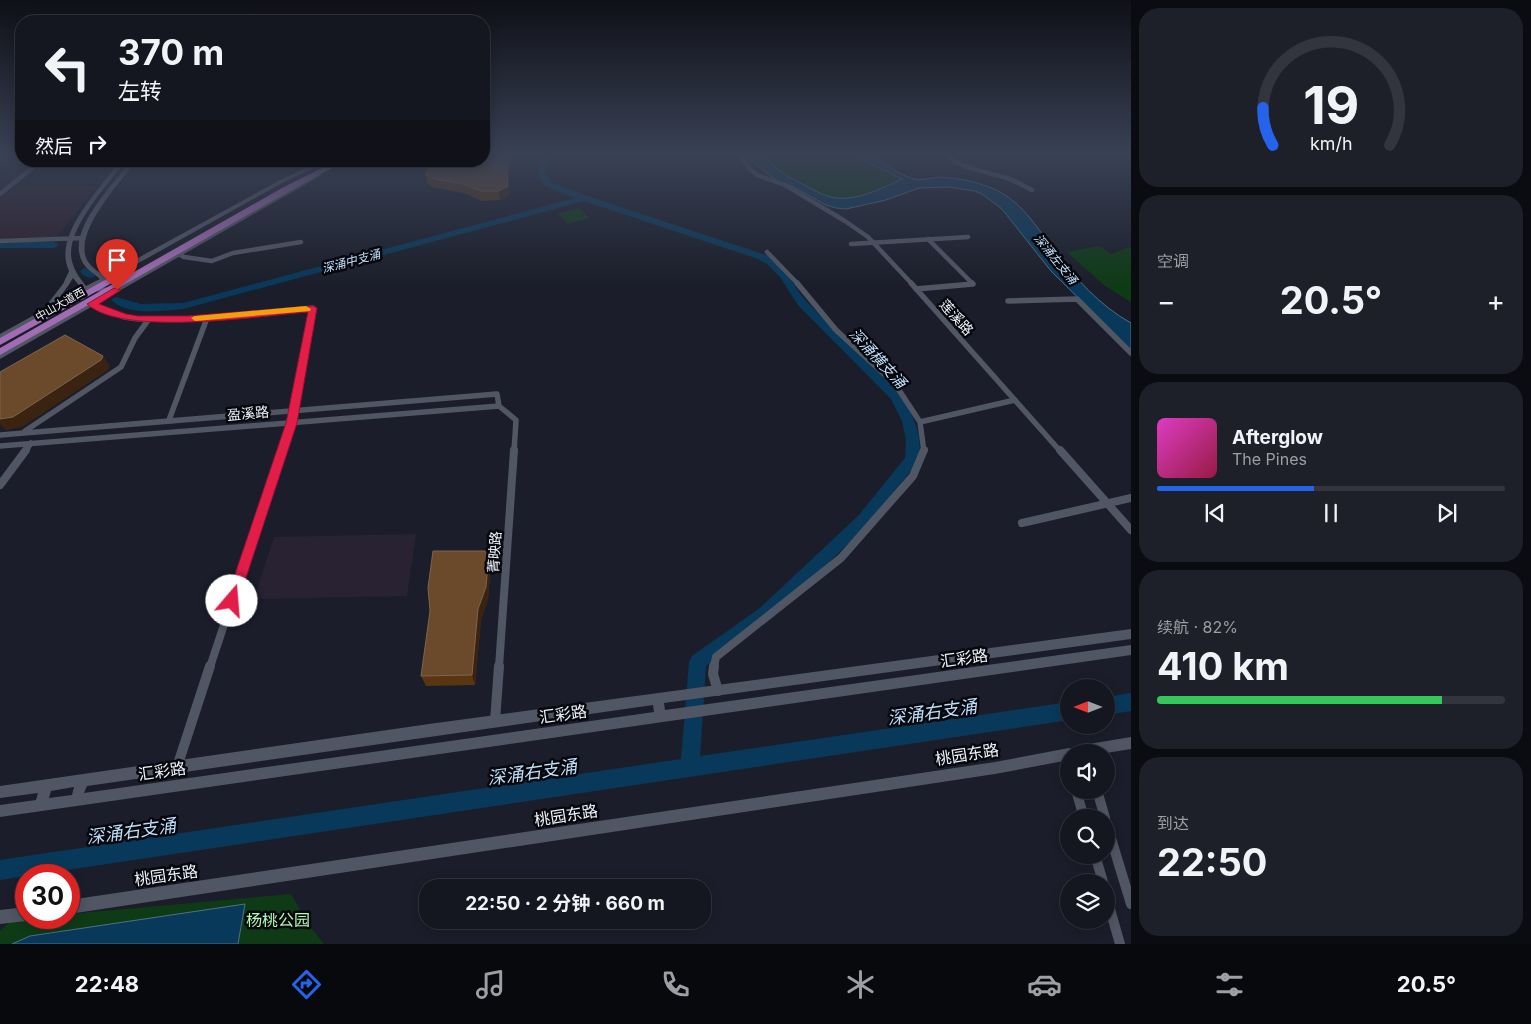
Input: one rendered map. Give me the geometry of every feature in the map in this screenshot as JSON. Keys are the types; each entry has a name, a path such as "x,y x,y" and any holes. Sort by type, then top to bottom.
{"highway":[{"name":"中山大道西","path":"0,352 264,197"},
{"name":"中山大道西","path":"0,342 270,197"}],"main road":[{"path":"97,197 77,224 69,240 68,253 72,272 85,290 117,290"},
{"path":"108,197 90,221 83,238 83,258 87,264 117,290"},
{"path":"0,337 253,197"},
{"path":"0,357 279,197"},
{"path":"87,264 104,270 128,266"},
{"path":"40,315 60,294 70,279 72,272"},
{"path":"25,323 40,320 45,322 47,326 40,334"},
{"name":"汇彩路","path":"0,792 495,721 713,692"},
{"path":"662,717 664,699"},
{"path":"631,703 634,720"},
{"name":"汇彩路","path":"0,811 721,708"},
{"name":"桃园东路","path":"1115,746 1131,743"},
{"path":"76,800 82,781"}],"street":[{"name":"莲溪路","path":"803,197 828,210 874,242 1131,530"},
{"path":"851,244 968,237"},
{"path":"0,241 83,238"},
{"path":"916,289 973,284 928,239"},
{"path":"179,254 184,257 212,261 233,253 301,242"},
{"path":"713,692 713,674 716,657 841,558 853,542 913,476 924,451 920,422 895,384 822,316 794,278 767,252"},
{"path":"1008,301 1077,299 1131,353"},
{"path":"92,304 124,317 149,319 207,318 313,308 291,423 177,767"},
{"path":"169,420 207,318"},
{"path":"23,432 121,367 135,338 149,319"},
{"name":"盈溪路","path":"0,435 497,394 498,406 0,446"},
{"path":"920,422 1015,400"},
{"name":"菁映路","path":"495,721 516,420 498,406"},
{"path":"0,486 30,443"},
{"path":"1022,523 1131,498"},
{"name":"汇彩路","path":"713,692 1131,634"},
{"name":"汇彩路","path":"721,708 1131,650"},
{"name":"桃园东路","path":"80,905 1060,757"},
{"path":"40,806 47,786"},
{"path":"1115,852 1131,904"},
{"path":"0,917 15,915"},
{"path":"1115,926 1120,944"}],"shaded area":[{"path":"2,197 89,197 57,237 0,238 0,199"},
{"path":"416,534 407,596 254,599 274,537"}],"green space":[{"path":"579,208 589,218 568,224 558,214 568,211 572,215 569,211"},
{"path":"1099,246 1112,254 1129,247 1131,248 1131,302 1105,286 1067,252"},
{"name":"杨桃公园","path":"291,894 309,925 324,944 0,944 0,931 13,919 15,919 15,929 80,929 80,913"}],"water":[{"path":"812,197 894,197 846,209 826,205"},
{"name":"深涌左支涌","path":"986,197 1009,197 1036,226 1079,281 1099,300 1131,323 1131,350 1051,271 1002,209"},
{"path":"245,904 238,944 12,944 30,936"}],"building":[{"path":"65,335 103,356 101,360 13,417 0,419 0,372"},
{"path":"433,551 489,551 486,587 478,609 472,675 421,676 430,611 428,588"}],"waterway":[{"name":"深涌中支涌","path":"116,300 141,307 183,306 584,198"},
{"name":"深涌横支涌","path":"584,198 762,257 771,262 784,275 802,303 896,397 908,421 913,440 912,459 864,519 766,613 698,662 690,767"},
{"name":"深涌中支涌","path":"0,245 54,245"},
{"name":"深涌中支涌","path":"85,271 90,275"},
{"name":"深涌右支涌","path":"1115,705 1131,702"},
{"name":"深涌右支涌","path":"0,870 1060,712"}],"slow traffic":[{"path":"195,318 306,309"}],"route":[{"path":"117,290 92,304 124,317 138,319 188,319 313,308 291,423 232,601"}]}
